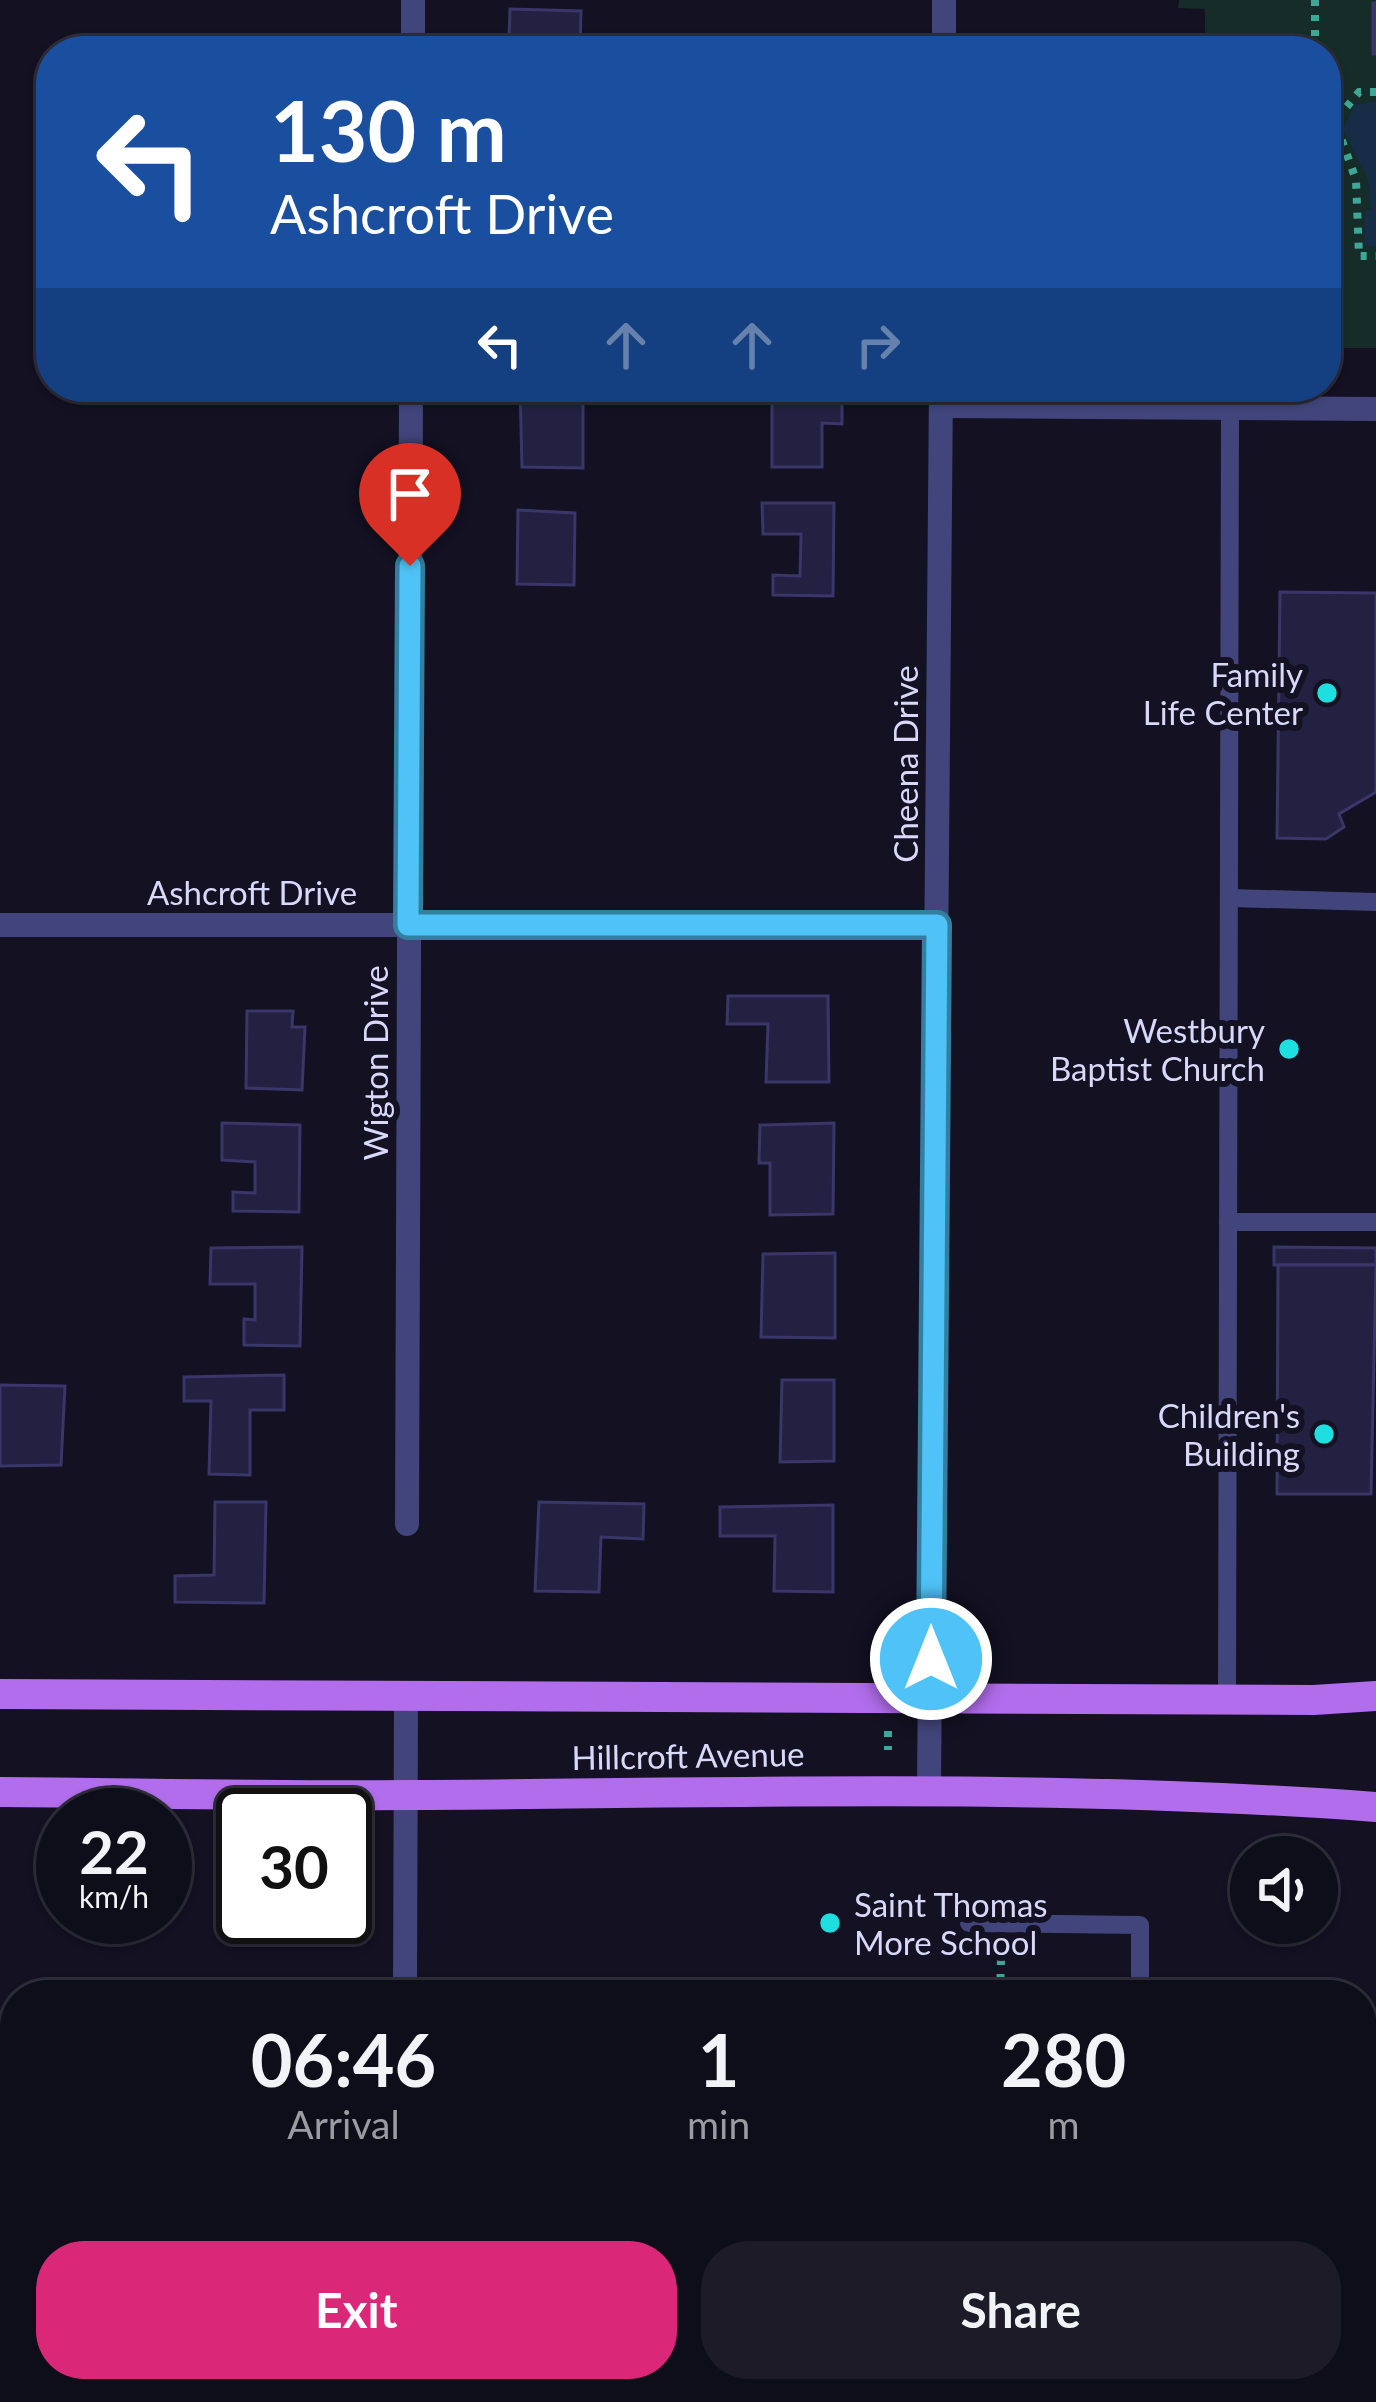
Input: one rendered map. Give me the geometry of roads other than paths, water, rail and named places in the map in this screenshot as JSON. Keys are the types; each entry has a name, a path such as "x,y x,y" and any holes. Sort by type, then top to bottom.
{"main road":[{"name":"Hillcroft Avenue","path":"0,1694 1376,1696"},
{"name":"Hillcroft Avenue","path":"0,1792 406,1795 929,1789 1227,1796 1376,1807"}],"street":[{"path":"413,0 413,36"},
{"path":"944,0 944,36"},
{"name":"Wigton Drive","path":"407,1524 411,402"},
{"name":"Cheena Drive","path":"929,1789 941,402"},
{"path":"1072,402 1376,409"},
{"name":"Ashcroft Drive","path":"0,925 937,925"},
{"path":"405,1980 406,1697"}],"lane":[{"path":"1227,1699 1230,408"},
{"path":"1232,898 1376,902"},
{"path":"1228,1222 1376,1222"},
{"path":"969,1923 1140,1924 1140,1980"}],"water":[{"path":"1376,101 1376,246 1365,246 1365,211 1371,210 1368,179 1343,129 1355,105"}],"place":[{"name":"Family Life Center","path":"1327,693"},
{"name":"Westbury Baptist Church","path":"1289,1049"},
{"name":"Children's Building","path":"1324,1434"},
{"name":"Saint Thomas More School","path":"830,1923"}]}
